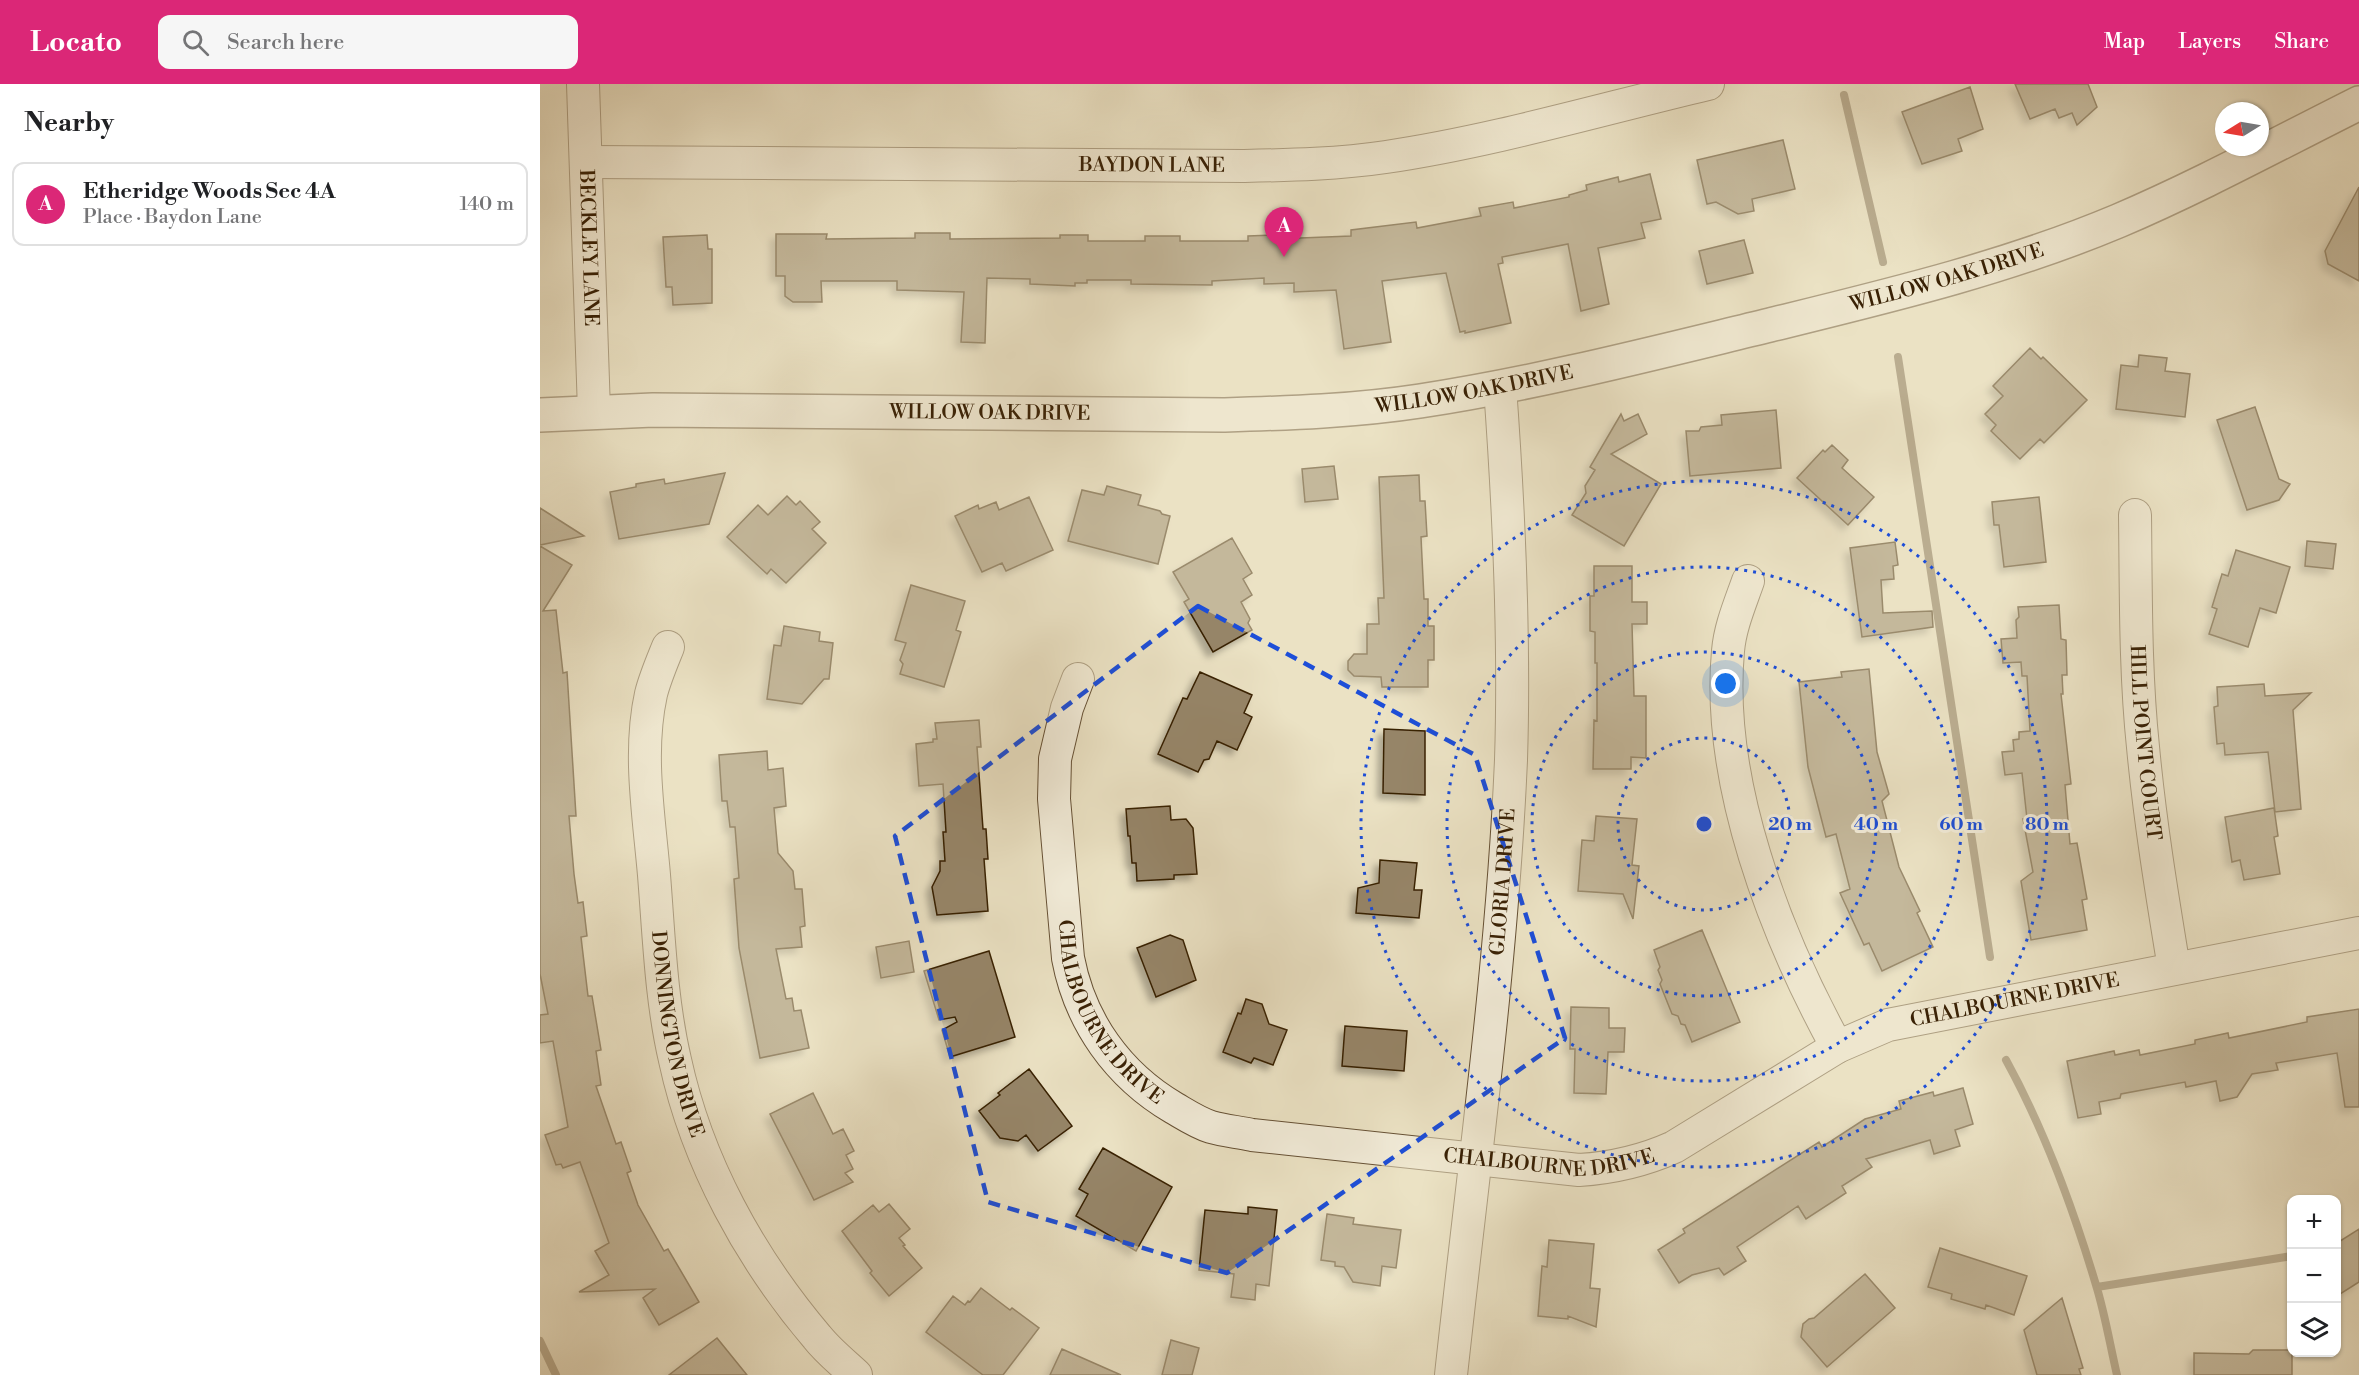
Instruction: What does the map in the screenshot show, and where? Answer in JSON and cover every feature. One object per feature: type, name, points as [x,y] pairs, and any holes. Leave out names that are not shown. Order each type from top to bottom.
[{"type":"street","name":"BECKLEY LANE","points":[[583,84],[594,411]]},
{"type":"street","name":"BAYDON LANE","points":[[586,162],[1232,166],[1309,164],[1386,157],[1475,139],[1708,84]]},
{"type":"street","name":"WILLOW OAK DRIVE","points":[[540,415],[594,411],[1286,413],[1418,402],[1500,387],[1698,342],[1920,288],[1987,268],[2057,245],[2175,196],[2359,102]]},
{"type":"street","name":"GLORIA DRIVE","points":[[1451,1375],[1496,964],[1511,759],[1512,609],[1500,387]]},
{"type":"street","name":"HILL POINT COURT","points":[[2135,515],[2136,626],[2142,746],[2156,863],[2174,969]]},
{"type":"street","points":[[1748,581],[1731,630],[1725,700],[1743,814],[1763,882],[1787,948],[1837,1047]]},
{"type":"street","name":"DONNINGTON DRIVE","points":[[668,647],[651,693],[645,755],[663,980],[674,1059],[709,1165],[740,1228],[785,1297],[818,1339],[856,1375]]},
{"type":"street","name":"CHALBOURNE DRIVE","points":[[1078,679],[1067,708],[1055,759],[1054,799],[1068,958],[1086,1014],[1114,1059],[1157,1098],[1210,1126],[1252,1135],[1474,1160],[1578,1170],[1604,1169],[1649,1158],[1674,1147],[1837,1047],[1888,1025],[2359,933]]},
{"type":"highlighted area","points":[[1198,606],[1475,755],[1565,1038],[1227,1273],[988,1202],[895,836]]},
{"type":"building","points":[[2015,84],[2088,84],[2097,107],[2077,125],[2072,113],[2059,118],[2055,109],[2030,119]]},
{"type":"building","points":[[1970,87],[1983,129],[1958,139],[1962,151],[1922,164],[1902,112]]},
{"type":"building","points":[[1783,140],[1795,189],[1752,199],[1754,211],[1738,214],[1716,202],[1707,204],[1697,160]]},
{"type":"building","points":[[1650,174],[1661,219],[1641,223],[1645,238],[1598,248],[1609,304],[1581,311],[1568,244],[1502,257],[1503,263],[1498,264],[1511,323],[1465,333],[1465,331],[1460,332],[1446,273],[1382,281],[1391,342],[1344,349],[1336,290],[1294,292],[1294,283],[1264,284],[1264,278],[1212,281],[1212,285],[1131,284],[1131,280],[1087,280],[1087,283],[1075,283],[1075,286],[1030,284],[1030,279],[987,278],[985,343],[961,342],[964,292],[897,290],[897,281],[821,281],[822,302],[793,302],[785,296],[785,276],[776,276],[776,234],[827,234],[826,239],[915,238],[915,233],[950,233],[950,239],[1060,238],[1060,235],[1088,235],[1088,241],[1145,241],[1145,236],[1180,236],[1180,241],[1248,241],[1248,236],[1274,235],[1275,239],[1351,236],[1351,230],[1416,222],[1417,228],[1481,216],[1479,208],[1513,202],[1514,208],[1569,197],[1569,195],[1587,190],[1586,185],[1618,177],[1619,182]]},
{"type":"building","points":[[2359,187],[2359,281],[2328,264],[2325,251]]},
{"type":"building","points":[[707,235],[708,249],[712,249],[712,303],[673,305],[672,287],[666,287],[663,237]]},
{"type":"building","points":[[1744,240],[1753,273],[1707,284],[1699,251]]},
{"type":"building","points":[[2030,348],[2041,359],[2043,357],[2087,400],[2044,443],[2040,439],[2020,459],[1991,431],[1996,425],[1985,414],[2003,396],[1993,386]]},
{"type":"building","points":[[2139,355],[2167,358],[2165,371],[2190,374],[2185,417],[2116,409],[2121,365],[2138,367]]},
{"type":"building","points":[[2255,407],[2279,479],[2290,484],[2279,500],[2247,510],[2217,420]]},
{"type":"building","points":[[1776,410],[1781,468],[1690,476],[1686,431],[1699,431],[1701,427],[1722,425],[1721,415]]},
{"type":"building","points":[[1621,414],[1624,421],[1638,414],[1647,434],[1611,454],[1661,484],[1624,546],[1572,515],[1586,493],[1585,486],[1595,470],[1590,467]]},
{"type":"building","points":[[1832,445],[1848,460],[1842,468],[1874,497],[1848,525],[1797,478],[1823,450],[1825,452]]},
{"type":"building","points":[[1334,466],[1338,499],[1305,502],[1302,469]]},
{"type":"building","points":[[725,473],[709,524],[619,539],[610,492],[664,479],[665,484]]},
{"type":"building","points":[[1419,475],[1420,501],[1425,501],[1427,536],[1421,537],[1424,599],[1428,599],[1428,626],[1434,626],[1434,660],[1428,660],[1428,687],[1382,687],[1381,677],[1354,676],[1348,670],[1348,661],[1354,654],[1367,654],[1367,624],[1379,624],[1378,598],[1384,598],[1379,477]]},
{"type":"building","points":[[1107,486],[1141,495],[1138,505],[1170,516],[1158,564],[1068,541],[1082,490],[1104,495]]},
{"type":"building","points":[[787,496],[796,505],[800,501],[820,522],[812,529],[826,543],[786,583],[771,569],[767,574],[727,537],[758,505],[768,515]]},
{"type":"building","points":[[1029,497],[1053,550],[1006,571],[1002,563],[982,572],[955,516],[978,505],[979,509],[996,502],[999,510]]},
{"type":"building","points":[[2039,497],[2046,562],[2004,567],[1999,525],[1994,525],[1992,502]]},
{"type":"building","points":[[540,508],[584,536],[540,545]]},
{"type":"building","points":[[1232,538],[1252,573],[1243,579],[1252,595],[1241,602],[1250,619],[1248,623],[1252,630],[1213,652],[1184,602],[1189,599],[1173,572]]},
{"type":"building","points":[[2307,541],[2336,544],[2333,569],[2305,566]]},
{"type":"building","points":[[1895,542],[1898,565],[1893,566],[1894,579],[1881,580],[1883,613],[1932,611],[1933,627],[1862,637],[1850,548]]},
{"type":"building","points":[[540,546],[572,565],[543,611],[556,610],[563,673],[567,672],[576,816],[569,816],[578,903],[583,902],[587,936],[581,937],[588,996],[592,996],[601,1050],[596,1051],[601,1085],[596,1086],[616,1144],[621,1142],[631,1171],[627,1173],[638,1205],[664,1251],[668,1249],[699,1302],[659,1325],[643,1298],[655,1289],[579,1292],[609,1275],[595,1251],[609,1243],[580,1162],[563,1168],[561,1164],[556,1165],[545,1135],[568,1127],[553,1041],[540,1043],[540,1015],[548,1014],[540,974]]},
{"type":"building","points":[[2236,550],[2290,567],[2276,613],[2260,608],[2248,647],[2209,634],[2217,609],[2212,607],[2222,574],[2228,576]]},
{"type":"building","points":[[1594,566],[1632,566],[1632,602],[1647,602],[1647,624],[1632,624],[1634,696],[1646,696],[1646,758],[1631,757],[1631,769],[1593,769],[1594,720],[1597,721],[1597,663],[1595,663],[1595,632],[1590,631],[1590,596],[1594,596]]},
{"type":"building","points":[[911,585],[965,601],[956,630],[961,632],[944,687],[900,674],[903,664],[900,660],[906,643],[895,640]]},
{"type":"building","points":[[2059,605],[2061,639],[2066,640],[2067,675],[2062,675],[2063,694],[2061,694],[2071,784],[2065,785],[2070,844],[2077,843],[2087,899],[2082,900],[2087,930],[2031,940],[2021,881],[2033,872],[2023,819],[2027,819],[2022,773],[2005,775],[2002,752],[2014,751],[2013,740],[2019,739],[2019,732],[2030,731],[2027,676],[2022,676],[2021,662],[2003,663],[2001,639],[2017,638],[2018,607]]},
{"type":"building","points":[[784,626],[820,632],[819,641],[833,643],[829,679],[824,679],[802,704],[767,699],[774,645],[781,646]]},
{"type":"building","points":[[1869,669],[1877,752],[1889,794],[1882,801],[1899,867],[1920,911],[1917,913],[1933,947],[1882,971],[1869,943],[1864,945],[1840,893],[1850,889],[1836,834],[1826,837],[1808,767],[1799,682],[1842,677],[1841,672]]},
{"type":"building","points":[[1200,672],[1252,695],[1244,713],[1252,717],[1237,750],[1217,741],[1209,759],[1204,760],[1198,772],[1158,754],[1183,698],[1187,699]]},
{"type":"building","points":[[2264,684],[2265,696],[2311,693],[2293,710],[2301,809],[2275,812],[2268,752],[2225,755],[2224,743],[2217,744],[2214,707],[2218,706],[2217,687]]},
{"type":"building","points":[[979,720],[981,747],[977,747],[983,829],[986,829],[988,859],[984,859],[988,911],[937,915],[932,887],[940,871],[940,861],[945,861],[943,784],[919,786],[916,744],[933,742],[933,739],[937,739],[935,723]]},
{"type":"building","points":[[1384,729],[1425,731],[1425,795],[1383,793]]},
{"type":"building","points":[[767,751],[768,770],[783,768],[786,806],[774,808],[778,853],[793,871],[795,889],[802,889],[805,926],[800,927],[802,947],[776,949],[786,999],[792,998],[794,1011],[801,1010],[809,1048],[760,1058],[739,948],[734,879],[739,878],[735,827],[730,827],[727,801],[722,801],[719,755]]},
{"type":"building","points":[[1170,806],[1171,820],[1186,819],[1193,828],[1197,874],[1174,875],[1174,879],[1137,881],[1136,863],[1132,863],[1126,809]]},
{"type":"building","points":[[2274,808],[2278,836],[2274,837],[2280,874],[2244,880],[2240,860],[2232,862],[2225,817]]},
{"type":"building","points":[[1596,816],[1637,819],[1632,865],[1639,866],[1633,919],[1623,894],[1578,891],[1582,840],[1594,841]]},
{"type":"building","points":[[1380,860],[1417,863],[1414,890],[1422,890],[1419,918],[1356,913],[1358,888],[1379,883]]},
{"type":"building","points":[[1702,930],[1740,1022],[1692,1042],[1685,1025],[1681,1024],[1678,1016],[1672,1014],[1660,984],[1662,980],[1658,970],[1660,967],[1654,950]]},
{"type":"building","points":[[1170,935],[1183,940],[1196,980],[1156,997],[1137,948]]},
{"type":"building","points":[[909,941],[914,972],[881,978],[876,947]]},
{"type":"building","points":[[989,951],[1015,1037],[950,1057],[942,1030],[957,1022],[955,1017],[939,1020],[924,971]]},
{"type":"building","points":[[1246,999],[1262,1004],[1269,1024],[1287,1030],[1273,1065],[1254,1058],[1251,1063],[1223,1052]]},
{"type":"building","points":[[1571,1007],[1609,1008],[1609,1028],[1625,1028],[1624,1052],[1608,1052],[1606,1094],[1574,1093],[1575,1049],[1570,1049]]},
{"type":"building","points":[[2359,1009],[2359,1107],[2345,1107],[2337,1053],[2276,1063],[2278,1070],[2252,1074],[2237,1097],[2220,1101],[2216,1081],[2186,1087],[2185,1082],[2121,1094],[2120,1098],[2099,1102],[2101,1114],[2078,1118],[2067,1061],[2114,1051],[2115,1055],[2139,1050],[2140,1055],[2195,1044],[2195,1040],[2228,1033],[2229,1038],[2307,1022],[2307,1017]]},
{"type":"building","points":[[1345,1026],[1407,1031],[1404,1071],[1342,1066]]},
{"type":"building","points":[[1029,1069],[1072,1126],[1038,1151],[1026,1135],[1018,1141],[1000,1138],[979,1111]]},
{"type":"building","points":[[1963,1088],[1973,1124],[1955,1130],[1960,1146],[1934,1154],[1930,1140],[1866,1159],[1872,1167],[1842,1186],[1846,1193],[1806,1219],[1798,1206],[1737,1247],[1746,1261],[1724,1275],[1719,1268],[1692,1275],[1679,1283],[1658,1250],[1685,1233],[1683,1229],[1819,1142],[1822,1147],[1865,1119],[1901,1109],[1899,1101],[1933,1092],[1934,1096]]},
{"type":"building","points":[[813,1093],[833,1134],[843,1129],[854,1151],[846,1155],[853,1169],[845,1173],[853,1182],[814,1200],[770,1114]]},
{"type":"building","points":[[1103,1148],[1172,1187],[1136,1251],[1076,1216],[1088,1194],[1079,1189]]},
{"type":"building","points":[[889,1204],[910,1229],[899,1238],[922,1268],[889,1296],[870,1273],[872,1271],[842,1231],[873,1205],[879,1212]]},
{"type":"building","points":[[1248,1207],[1277,1210],[1269,1286],[1256,1284],[1255,1300],[1231,1297],[1234,1274],[1199,1270],[1205,1210],[1248,1214]]},
{"type":"building","points":[[1327,1214],[1354,1218],[1353,1224],[1401,1230],[1396,1268],[1382,1266],[1380,1286],[1353,1282],[1344,1267],[1335,1266],[1335,1262],[1321,1260]]},
{"type":"building","points":[[2359,1229],[2359,1282],[2341,1293],[2341,1249],[2341,1240]]},
{"type":"building","points":[[1549,1240],[1594,1244],[1590,1288],[1600,1289],[1596,1327],[1568,1316],[1568,1319],[1538,1316],[1542,1266],[1547,1267]]},
{"type":"building","points":[[1940,1248],[2027,1276],[2014,1315],[1986,1305],[1985,1309],[1951,1299],[1952,1294],[1928,1287]]},
{"type":"building","points":[[1865,1274],[1895,1308],[1827,1367],[1801,1337],[1803,1324],[1814,1318]]},
{"type":"building","points":[[981,1288],[1039,1328],[1003,1375],[983,1375],[926,1332],[953,1296],[965,1305]]},
{"type":"building","points":[[2062,1298],[2083,1368],[2079,1369],[2081,1375],[2037,1375],[2024,1330]]},
{"type":"building","points":[[717,1338],[747,1375],[669,1375]]},
{"type":"building","points":[[1171,1340],[1199,1348],[1192,1375],[1162,1375]]},
{"type":"building","points":[[1062,1349],[1121,1375],[1050,1375]]},
{"type":"building","points":[[2253,1350],[2287,1350],[2287,1357],[2292,1357],[2292,1375],[2194,1375],[2194,1353],[2249,1354]]},
{"type":"waterway","points":[[1844,95],[1883,262]]},
{"type":"waterway","points":[[1898,357],[1990,957]]},
{"type":"waterway","points":[[2006,1060],[2046,1142],[2068,1199],[2099,1296],[2117,1375]]},
{"type":"waterway","points":[[2097,1287],[2287,1257]]},
{"type":"waterway","points":[[540,1341],[556,1375]]},
{"type":"place","name":"Etheridge Woods Sec 4A","points":[[1284,257]]}]
